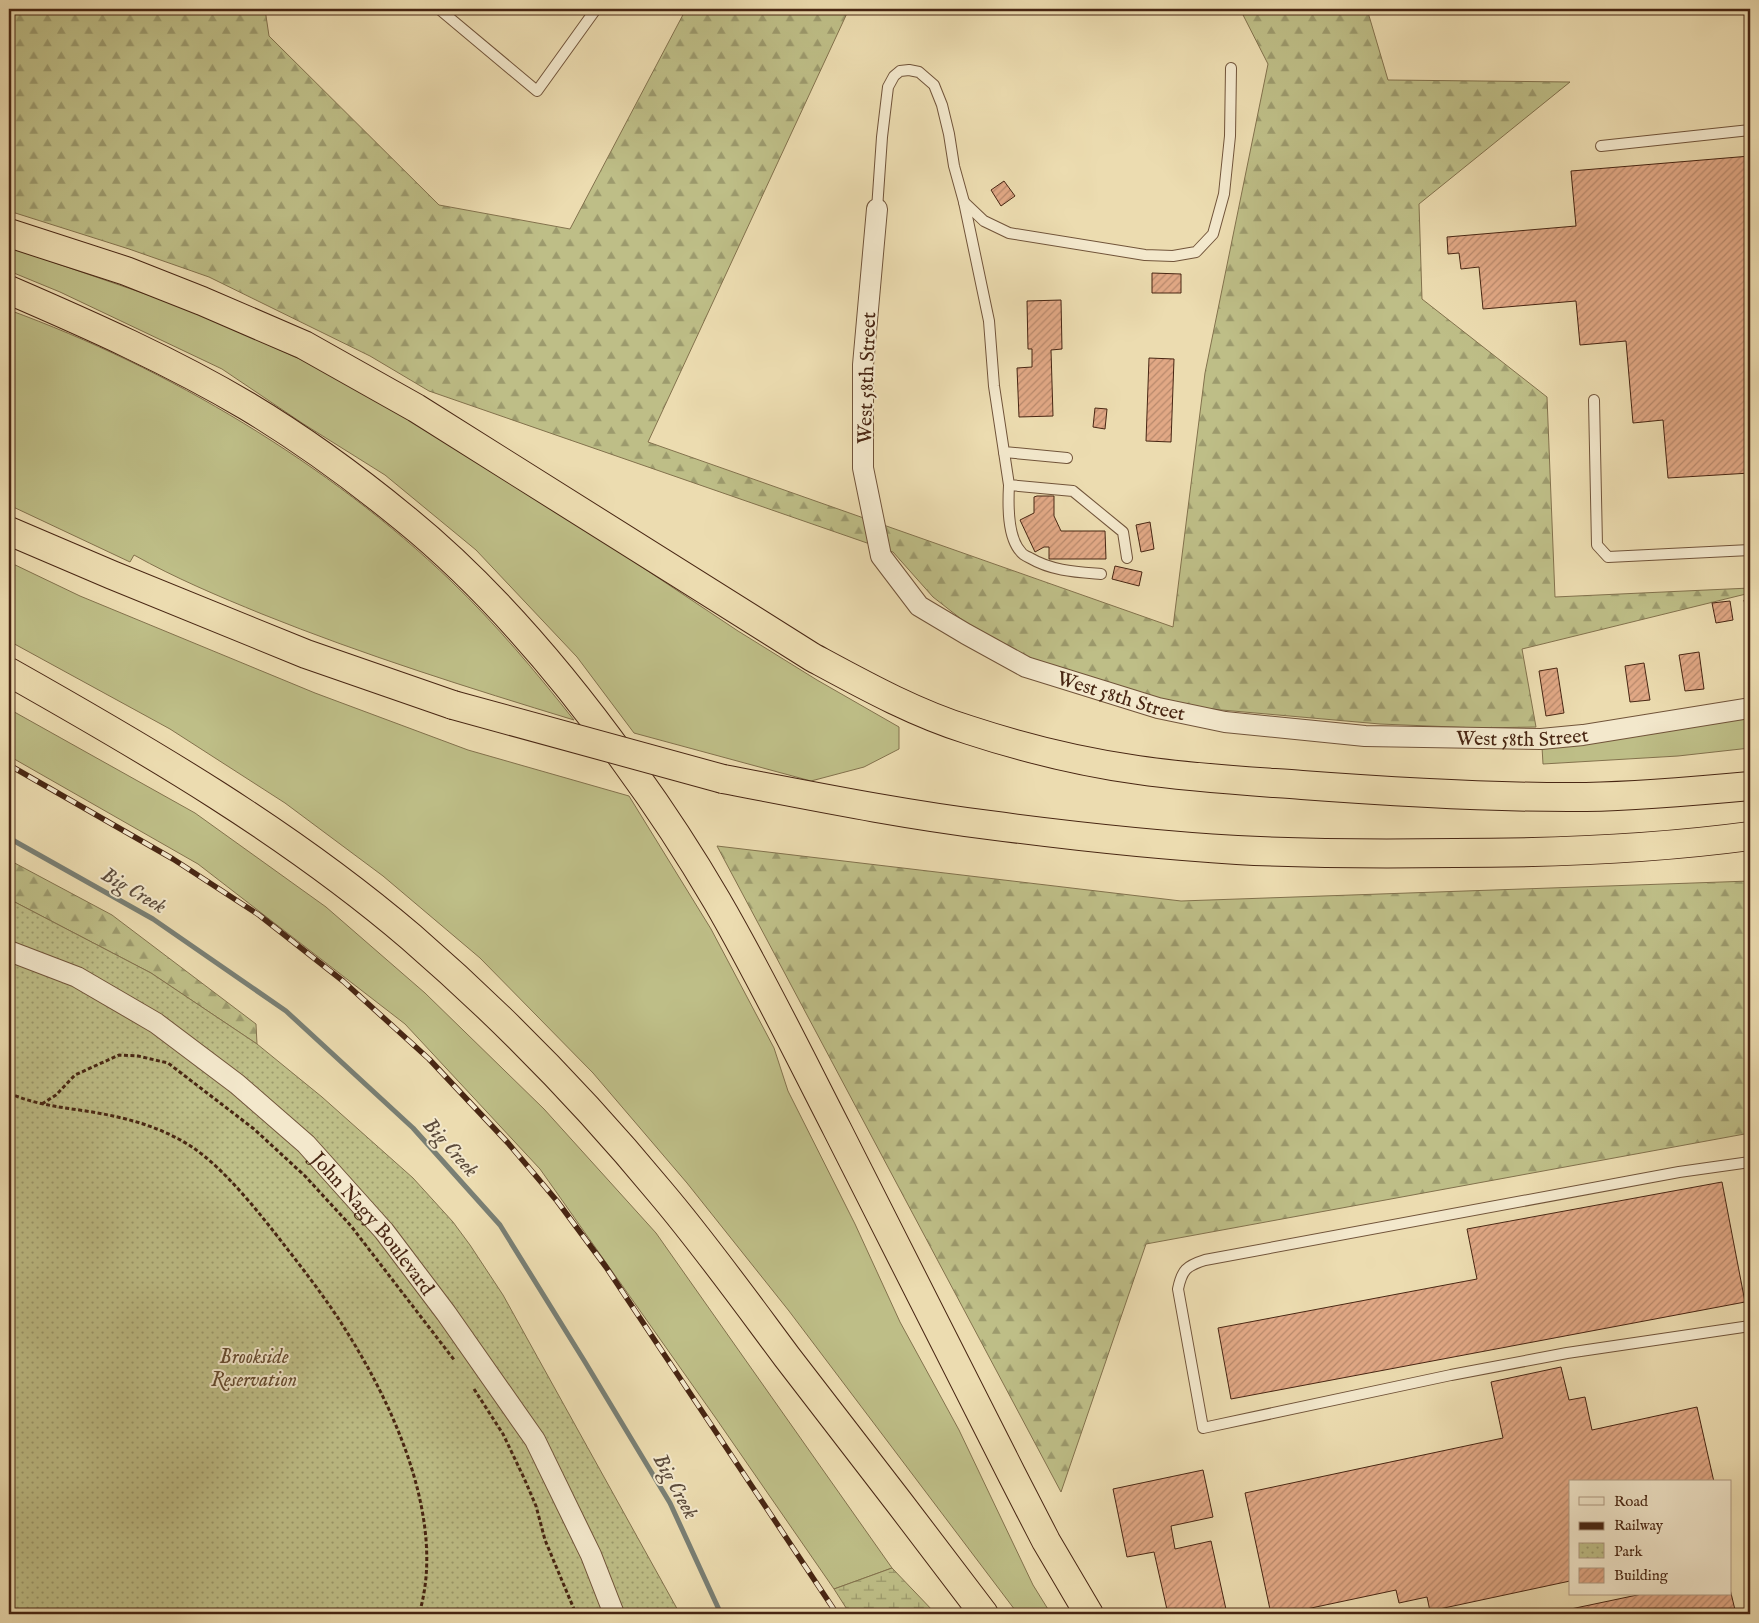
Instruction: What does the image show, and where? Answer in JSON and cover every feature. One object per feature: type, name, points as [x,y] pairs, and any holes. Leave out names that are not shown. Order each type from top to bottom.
[{"type":"highway","points":[[9,233],[126,271],[304,345],[416,408],[812,657],[911,708],[967,730],[1041,750],[1136,770],[1186,776],[1389,792],[1587,797],[1750,786]]},
{"type":"highway","points":[[9,290],[127,343],[188,374],[247,406],[300,440],[356,480],[414,527],[505,612],[546,659],[599,724],[658,807],[722,909],[769,995],[1046,1541],[1089,1614]]},
{"type":"highway","points":[[9,531],[306,654],[453,706],[724,778],[849,803],[987,825],[1105,839],[1238,850],[1339,853],[1517,853],[1631,847],[1750,836]]},
{"type":"highway","points":[[9,672],[120,735],[220,796],[267,828],[360,896],[415,941],[497,1015],[585,1106],[664,1196],[984,1614]]},
{"type":"street","name":"West 58th Street","points":[[878,209],[863,365],[863,468],[882,556],[920,606],[966,634],[1026,668],[1158,708],[1225,722],[1365,736],[1541,739],[1583,735],[1750,708]]},
{"type":"street","name":"John Nagy Boulevard","points":[[9,951],[77,977],[156,1023],[236,1084],[306,1144],[384,1231],[446,1313],[534,1440],[591,1555],[614,1614]]},
{"type":"lane","points":[[439,9],[537,91],[596,9]]},
{"type":"lane","points":[[964,202],[984,221],[1010,233],[1145,256],[1173,256],[1196,252],[1213,234],[1224,194],[1230,136],[1231,68]]},
{"type":"lane","points":[[878,209],[882,137],[888,87],[894,76],[900,71],[919,72],[934,85],[942,105],[989,321],[994,386],[1008,485],[1008,509],[1012,536],[1021,552],[1040,564],[1064,570],[1101,574]]},
{"type":"lane","points":[[1601,146],[1750,130]]},
{"type":"lane","points":[[1594,400],[1597,545],[1608,557],[1750,550]]},
{"type":"lane","points":[[1004,452],[1067,458]]},
{"type":"lane","points":[[1008,485],[1073,491],[1123,532],[1127,558]]},
{"type":"lane","points":[[1750,1162],[1679,1172],[1205,1260],[1192,1264],[1181,1274],[1178,1289],[1203,1428],[1450,1375],[1567,1353],[1750,1326]]},
{"type":"path","points":[[42,1104],[56,1095],[75,1076],[119,1055],[138,1056],[168,1063],[254,1130],[304,1176],[357,1233],[458,1365]]},
{"type":"path","points":[[9,1093],[42,1104],[127,1119],[162,1130],[194,1148],[221,1172],[264,1219],[346,1329],[379,1389],[399,1436],[417,1484],[426,1532],[427,1568],[419,1614]]},
{"type":"path","points":[[474,1388],[503,1434],[524,1478],[536,1506],[545,1540],[576,1614]]},
{"type":"green space","points":[[9,9],[265,9],[269,36],[439,205],[570,229],[686,9],[849,9],[648,442],[1173,627],[1205,373],[1268,64],[1240,9],[1367,9],[1388,80],[1570,82],[1419,204],[1422,299],[1547,397],[1555,597],[1750,588],[1750,593],[1522,649],[1536,727],[1478,728],[1380,724],[1199,708],[1137,693],[1048,665],[1007,648],[965,622],[933,597],[893,552],[429,391],[370,356],[209,277],[129,249],[9,211]]},
{"type":"green space","points":[[9,247],[189,309],[342,378],[522,487],[738,631],[817,680],[899,727],[899,749],[864,767],[811,781],[634,733],[577,657],[476,550],[385,475],[302,423],[222,369],[60,292],[9,271]]},
{"type":"green space","points":[[9,310],[69,333],[187,390],[244,423],[353,497],[404,538],[468,597],[515,649],[574,720],[495,696],[300,629],[197,586],[134,555],[130,562],[9,505]]},
{"type":"green space","points":[[9,562],[80,596],[315,693],[468,750],[629,796],[711,929],[774,1048],[788,1091],[855,1224],[900,1322],[959,1430],[1033,1585],[1051,1614],[1018,1614],[789,1311],[687,1183],[593,1073],[480,958],[383,876],[285,803],[170,729],[9,641]]},
{"type":"green space","points":[[9,709],[195,813],[326,907],[425,993],[544,1109],[656,1233],[892,1568],[834,1589],[540,1169],[405,1024],[198,864],[9,756]]},
{"type":"green space","points":[[1750,715],[1750,748],[1678,756],[1543,764],[1542,747]]},
{"type":"green space","points":[[717,846],[1181,901],[1750,881],[1750,1133],[1146,1244],[1061,1492]]},
{"type":"green space","points":[[9,860],[112,915],[256,1024],[257,1044],[151,973],[9,899]]},
{"type":"green space","name":"Brookside Reservation","points":[[9,899],[151,973],[257,1044],[322,1097],[413,1178],[453,1222],[503,1295],[680,1614],[9,1614]]},
{"type":"green space","points":[[892,1568],[936,1614],[850,1614],[834,1589]]},
{"type":"building","points":[[1750,156],[1750,473],[1668,478],[1663,420],[1633,423],[1626,341],[1580,345],[1576,301],[1483,309],[1479,267],[1461,269],[1459,253],[1448,254],[1447,237],[1576,226],[1571,171]]},
{"type":"building","points":[[1004,181],[1015,196],[1001,206],[991,190]]},
{"type":"building","points":[[1152,273],[1181,274],[1181,293],[1152,293]]},
{"type":"building","points":[[1061,300],[1062,349],[1051,350],[1053,416],[1019,417],[1017,368],[1032,367],[1032,349],[1028,349],[1027,301]]},
{"type":"building","points":[[1149,358],[1174,359],[1171,442],[1146,441]]},
{"type":"building","points":[[1095,408],[1107,409],[1105,429],[1093,427]]},
{"type":"building","points":[[1054,496],[1054,516],[1061,531],[1105,531],[1106,559],[1049,559],[1049,547],[1044,547],[1035,552],[1020,520],[1034,513],[1034,497]]},
{"type":"building","points":[[1150,522],[1154,549],[1141,552],[1136,525]]},
{"type":"building","points":[[1115,566],[1142,572],[1139,586],[1112,579]]},
{"type":"building","points":[[1750,599],[1750,610],[1746,611],[1744,600]]},
{"type":"building","points":[[1730,601],[1733,620],[1716,623],[1712,603]]},
{"type":"building","points":[[1699,652],[1704,689],[1685,691],[1679,655]]},
{"type":"building","points":[[1644,663],[1650,700],[1630,702],[1625,666]]},
{"type":"building","points":[[1557,668],[1564,713],[1546,716],[1539,671]]},
{"type":"building","points":[[1722,1182],[1745,1302],[1231,1399],[1218,1328],[1477,1279],[1467,1229]]},
{"type":"building","points":[[1561,1367],[1569,1400],[1585,1397],[1592,1430],[1697,1407],[1714,1480],[1569,1480],[1569,1581],[1430,1611],[1427,1597],[1399,1603],[1396,1590],[1283,1614],[1271,1614],[1245,1493],[1503,1438],[1491,1382]]},
{"type":"building","points":[[1203,1470],[1213,1517],[1171,1526],[1175,1549],[1211,1541],[1227,1614],[1168,1614],[1154,1552],[1127,1557],[1113,1489]]},
{"type":"building","points":[[1632,1596],[1732,1596],[1736,1614],[1547,1614]]},
{"type":"waterway","name":"Big Creek","points":[[9,838],[153,919],[286,1011],[413,1128],[500,1225],[670,1503],[721,1614]]},
{"type":"railway","points":[[9,765],[173,859],[259,915],[343,981],[429,1059],[508,1143],[557,1201],[606,1267],[837,1614]]}]
